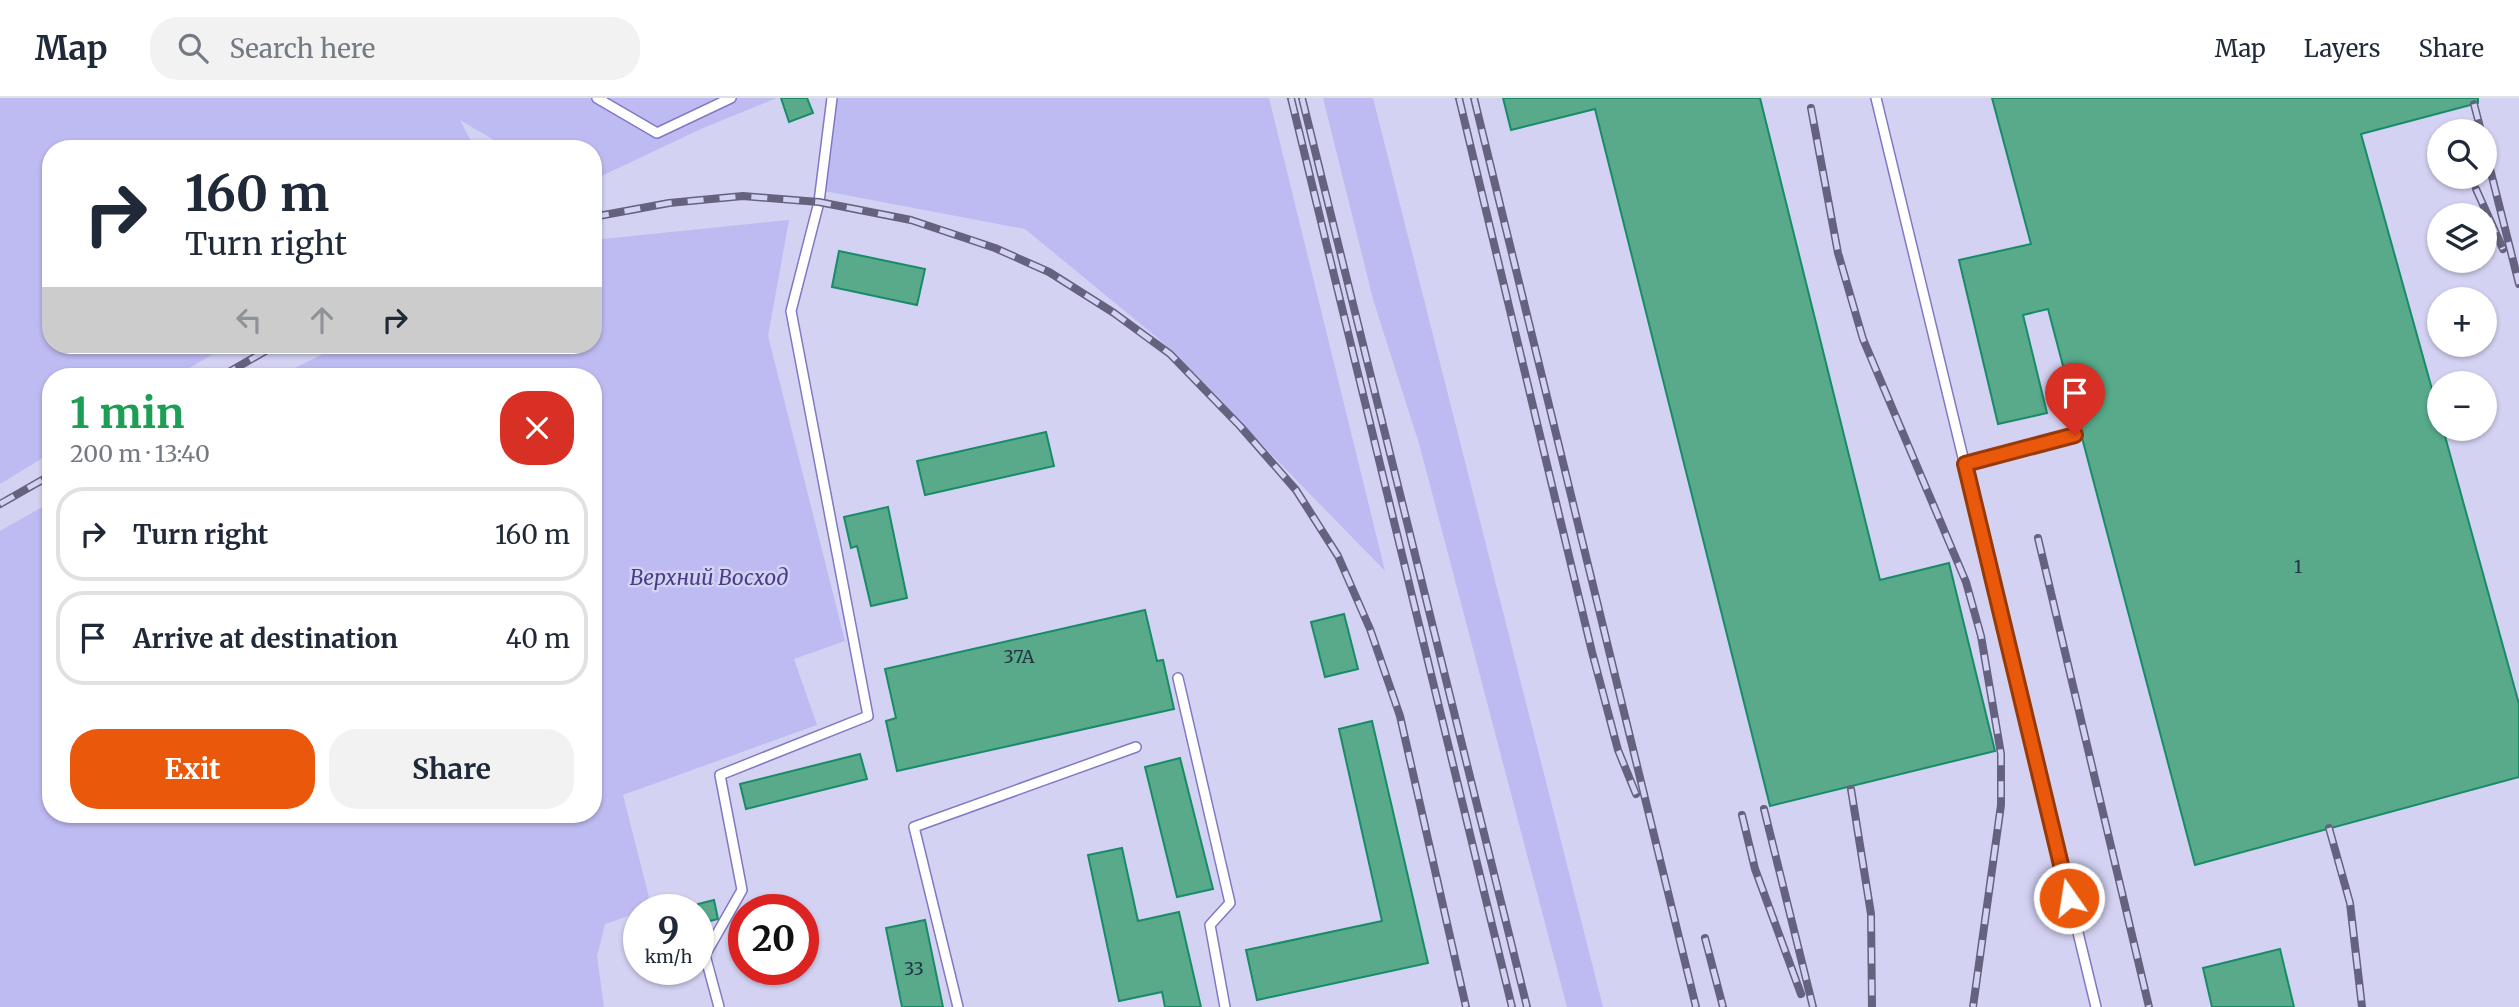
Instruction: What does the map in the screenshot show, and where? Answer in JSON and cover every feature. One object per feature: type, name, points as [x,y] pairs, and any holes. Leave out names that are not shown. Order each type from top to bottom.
[{"type":"lane","points":[[597,98],[657,133],[731,98]]},
{"type":"lane","points":[[719,1007],[705,955],[742,890],[720,775],[869,716],[791,312],[819,202],[831,98]]},
{"type":"lane","points":[[1876,98],[2096,1007]]},
{"type":"lane","points":[[1965,464],[2075,435]]},
{"type":"lane","points":[[1178,678],[1230,903],[1210,925],[1225,1007]]},
{"type":"lane","points":[[958,1007],[914,827],[1136,747]]},
{"type":"green space","points":[[0,98],[777,98],[703,128],[602,176],[602,140],[494,140],[460,120],[470,140],[42,140],[42,354],[213,354],[189,368],[42,368],[42,458],[0,484]]},
{"type":"green space","points":[[839,98],[1269,98],[1385,571],[1160,340],[1025,229],[824,191],[835,102]]},
{"type":"green space","points":[[1323,98],[1373,98],[1603,1007],[1567,1007],[1420,447],[1373,299]]},
{"type":"green space","name":"Верхний Восход","points":[[789,220],[768,336],[845,641],[794,659],[817,725],[623,795],[648,894],[623,894],[623,918],[605,924],[597,956],[604,1007],[0,1007],[0,531],[42,507],[42,823],[602,823],[602,368],[295,368],[323,354],[602,354],[602,239]]},
{"type":"building","points":[[781,98],[807,98],[813,113],[789,122]]},
{"type":"building","points":[[1503,98],[1760,98],[1880,580],[1949,563],[1995,751],[1770,806],[1595,109],[1511,130]]},
{"type":"building","points":[[1992,98],[2478,98],[2478,103],[2361,134],[2427,371],[2427,441],[2446,441],[2519,704],[2519,777],[2195,865],[2048,309],[2023,315],[2047,413],[1998,424],[1959,260],[2031,244]]},
{"type":"building","points":[[839,251],[925,269],[917,305],[832,287]]},
{"type":"building","points":[[1046,432],[1054,466],[925,495],[917,461]]},
{"type":"building","points":[[888,507],[907,598],[871,606],[857,546],[851,548],[844,517]]},
{"type":"building","points":[[1145,610],[1157,661],[1163,660],[1174,709],[897,771],[886,721],[896,718],[885,669]]},
{"type":"building","points":[[1344,614],[1358,669],[1325,677],[1311,622]]},
{"type":"building","points":[[1372,721],[1428,963],[1257,1000],[1246,950],[1382,921],[1339,729]]},
{"type":"building","points":[[860,754],[867,779],[746,809],[740,784]]},
{"type":"building","points":[[1180,758],[1213,889],[1177,897],[1145,767]]},
{"type":"building","points":[[1122,848],[1138,921],[1179,912],[1201,1007],[1165,1007],[1162,992],[1119,1001],[1088,855]]},
{"type":"building","points":[[714,900],[718,919],[714,920]]},
{"type":"building","points":[[925,920],[943,1007],[902,1007],[886,928]]},
{"type":"building","points":[[2280,949],[2294,1007],[2212,1007],[2203,968]]},
{"type":"railway","points":[[1291,98],[1512,1007]]},
{"type":"railway","points":[[1302,98],[1527,1007]]},
{"type":"railway","points":[[1459,98],[1592,652],[1618,750],[1636,794]]},
{"type":"railway","points":[[1474,98],[1696,1007]]},
{"type":"railway","points":[[2474,104],[2478,119]]},
{"type":"railway","points":[[1811,108],[1838,253],[1863,339],[1966,582],[1981,636],[2001,754],[2001,805],[1973,1007]]},
{"type":"railway","points":[[2476,189],[2503,249]]},
{"type":"railway","points":[[2495,189],[2519,284]]},
{"type":"railway","points":[[602,215],[669,203],[743,196],[819,202],[911,220],[995,248],[1049,272],[1114,313],[1170,354],[1240,426],[1296,490],[1338,556],[1370,629],[1400,716],[1466,1007]]},
{"type":"railway","points":[[236,368],[260,354]]},
{"type":"railway","points":[[0,504],[42,480]]},
{"type":"railway","points":[[2038,538],[2149,1007]]},
{"type":"railway","points":[[1851,789],[1871,914],[1872,1007]]},
{"type":"railway","points":[[1764,809],[1813,1007]]},
{"type":"railway","points":[[1742,815],[1755,869],[1801,994]]},
{"type":"railway","points":[[2329,828],[2350,903],[2362,1007]]},
{"type":"railway","points":[[1705,938],[1723,1007]]},
{"type":"route","points":[[2069,898],[1965,464],[2075,435]]}]
